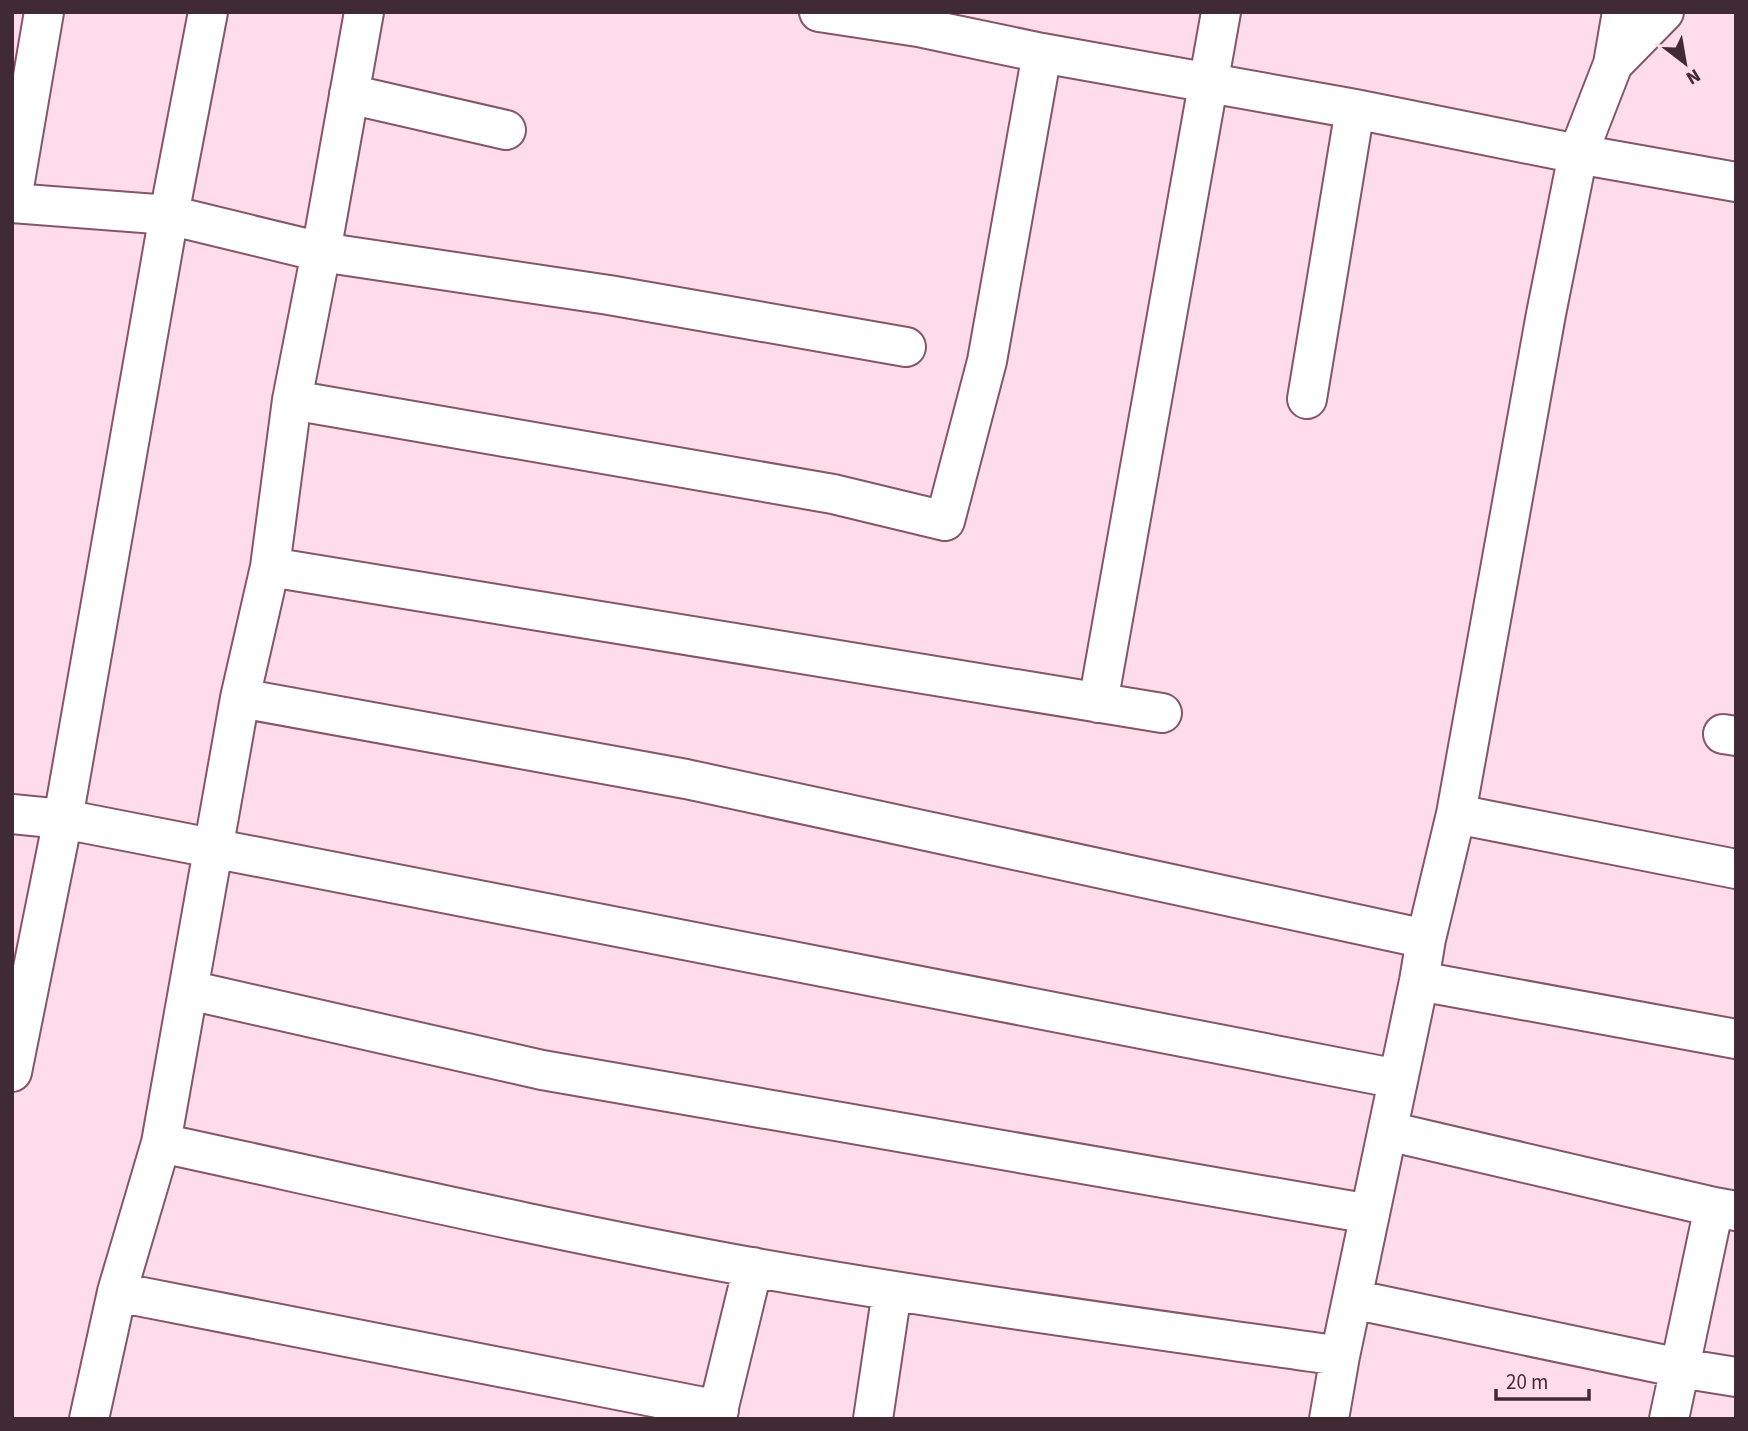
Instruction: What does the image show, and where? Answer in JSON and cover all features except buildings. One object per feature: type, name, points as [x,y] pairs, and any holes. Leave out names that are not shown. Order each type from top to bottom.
[{"type":"street","points":[[44,12],[25,52],[12,201],[169,215],[321,253],[609,295],[906,346]]},
{"type":"street","points":[[12,1072],[63,819],[169,215],[208,12]]},
{"type":"street","points":[[89,1419],[117,1292],[161,1143],[240,698],[270,567],[292,400],[364,12]]},
{"type":"street","points":[[819,12],[876,17],[1042,53],[1208,81],[1578,154],[1736,182]]},
{"type":"street","points":[[1098,703],[1221,12]]},
{"type":"street","points":[[1329,1419],[1426,939],[1456,814],[1546,314],[1578,154],[1613,64],[1622,12]]},
{"type":"street","points":[[1613,64],[1664,12]]},
{"type":"street","points":[[292,400],[833,494],[945,521],[988,361],[1042,53]]},
{"type":"street","points":[[349,93],[506,130]]},
{"type":"street","points":[[1307,399],[1355,109]]},
{"type":"street","points":[[270,567],[1162,713]]},
{"type":"street","points":[[240,698],[685,779],[1426,939]]},
{"type":"street","points":[[12,814],[63,819],[1398,1079]]},
{"type":"street","points":[[1456,814],[1736,869]]},
{"type":"street","points":[[1419,981],[1736,1039]]},
{"type":"street","points":[[189,990],[542,1070],[1370,1214]]},
{"type":"street","points":[[1388,1131],[1725,1209],[1680,1368],[1669,1419]]},
{"type":"street","points":[[161,1143],[441,1204],[753,1267],[892,1291],[1340,1356]]},
{"type":"street","points":[[117,1292],[717,1414],[753,1267]]},
{"type":"street","points":[[873,1419],[892,1291]]},
{"type":"street","points":[[1352,1299],[1680,1368],[1736,1377]]}]
